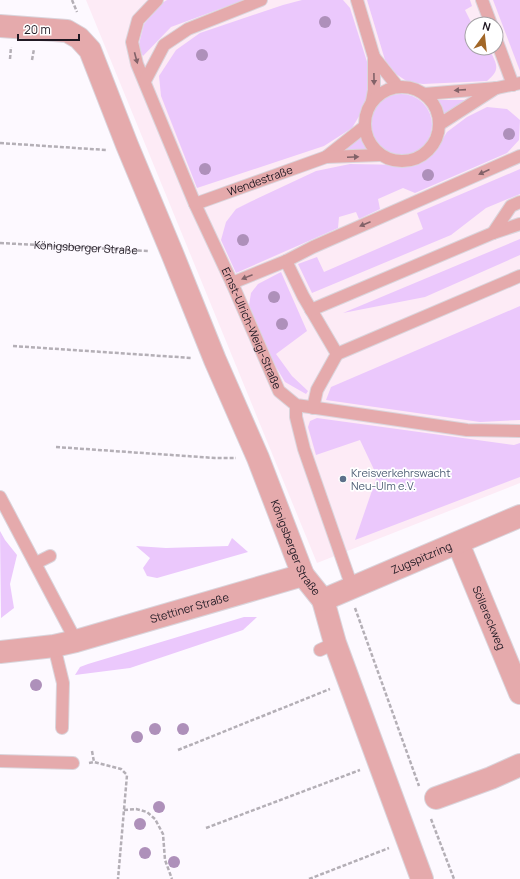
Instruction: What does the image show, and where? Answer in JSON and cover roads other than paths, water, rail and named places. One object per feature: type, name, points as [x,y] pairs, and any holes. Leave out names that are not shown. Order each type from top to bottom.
[{"type":"street","name":"Königsberger Straße","points":[[0,26],[67,31],[79,38],[90,50],[127,145],[215,360],[258,458],[303,575],[323,600],[327,646],[349,682],[422,879]]},
{"type":"street","name":"Zugspitzring","points":[[323,600],[520,516]]},
{"type":"street","name":"Söllereckweg","points":[[458,543],[520,693]]},
{"type":"street","name":"Stettiner Straße","points":[[0,652],[54,646],[76,641],[303,575]]},
{"type":"street","points":[[429,801],[491,778],[520,765]]},
{"type":"lane","name":"Ernst-Ulrich-Weigl-Straße","points":[[157,0],[138,20],[132,42],[138,64],[195,204],[232,283],[279,391],[296,405],[313,408],[467,430],[520,431]]},
{"type":"lane","points":[[144,81],[164,45],[188,29],[261,0]]},
{"type":"lane","points":[[357,0],[374,58],[374,90],[372,101],[366,113],[364,126],[372,147],[380,155],[391,160],[402,162],[414,160],[433,146],[438,136],[440,124],[438,112],[432,102],[424,94],[407,87],[398,87],[388,89],[379,94],[372,101]]},
{"type":"lane","points":[[482,0],[488,16]]},
{"type":"lane","points":[[424,94],[497,88],[518,84],[504,55]]},
{"type":"lane","points":[[374,58],[398,87]]},
{"type":"lane","points":[[440,124],[497,88]]},
{"type":"lane","name":"Wendestraße","points":[[326,157],[364,126]]},
{"type":"lane","name":"Wendestraße","points":[[195,204],[326,157],[380,155]]},
{"type":"lane","points":[[232,283],[286,261],[313,247],[520,156]]},
{"type":"lane","points":[[493,233],[511,206],[520,202]]},
{"type":"lane","points":[[311,310],[493,233],[520,224]]},
{"type":"lane","points":[[286,261],[311,310],[337,354]]},
{"type":"lane","points":[[313,408],[317,390],[337,354],[520,276]]},
{"type":"lane","points":[[296,405],[296,417],[304,449],[350,588]]},
{"type":"lane","points":[[0,497],[76,641]]},
{"type":"lane","points":[[36,563],[50,556]]},
{"type":"lane","points":[[54,646],[63,683],[62,728]]},
{"type":"lane","points":[[0,761],[73,764]]},
{"type":"place","name":"Kreisverkehrswacht Neu-Ulm e.V.","points":[[343,479]]}]
